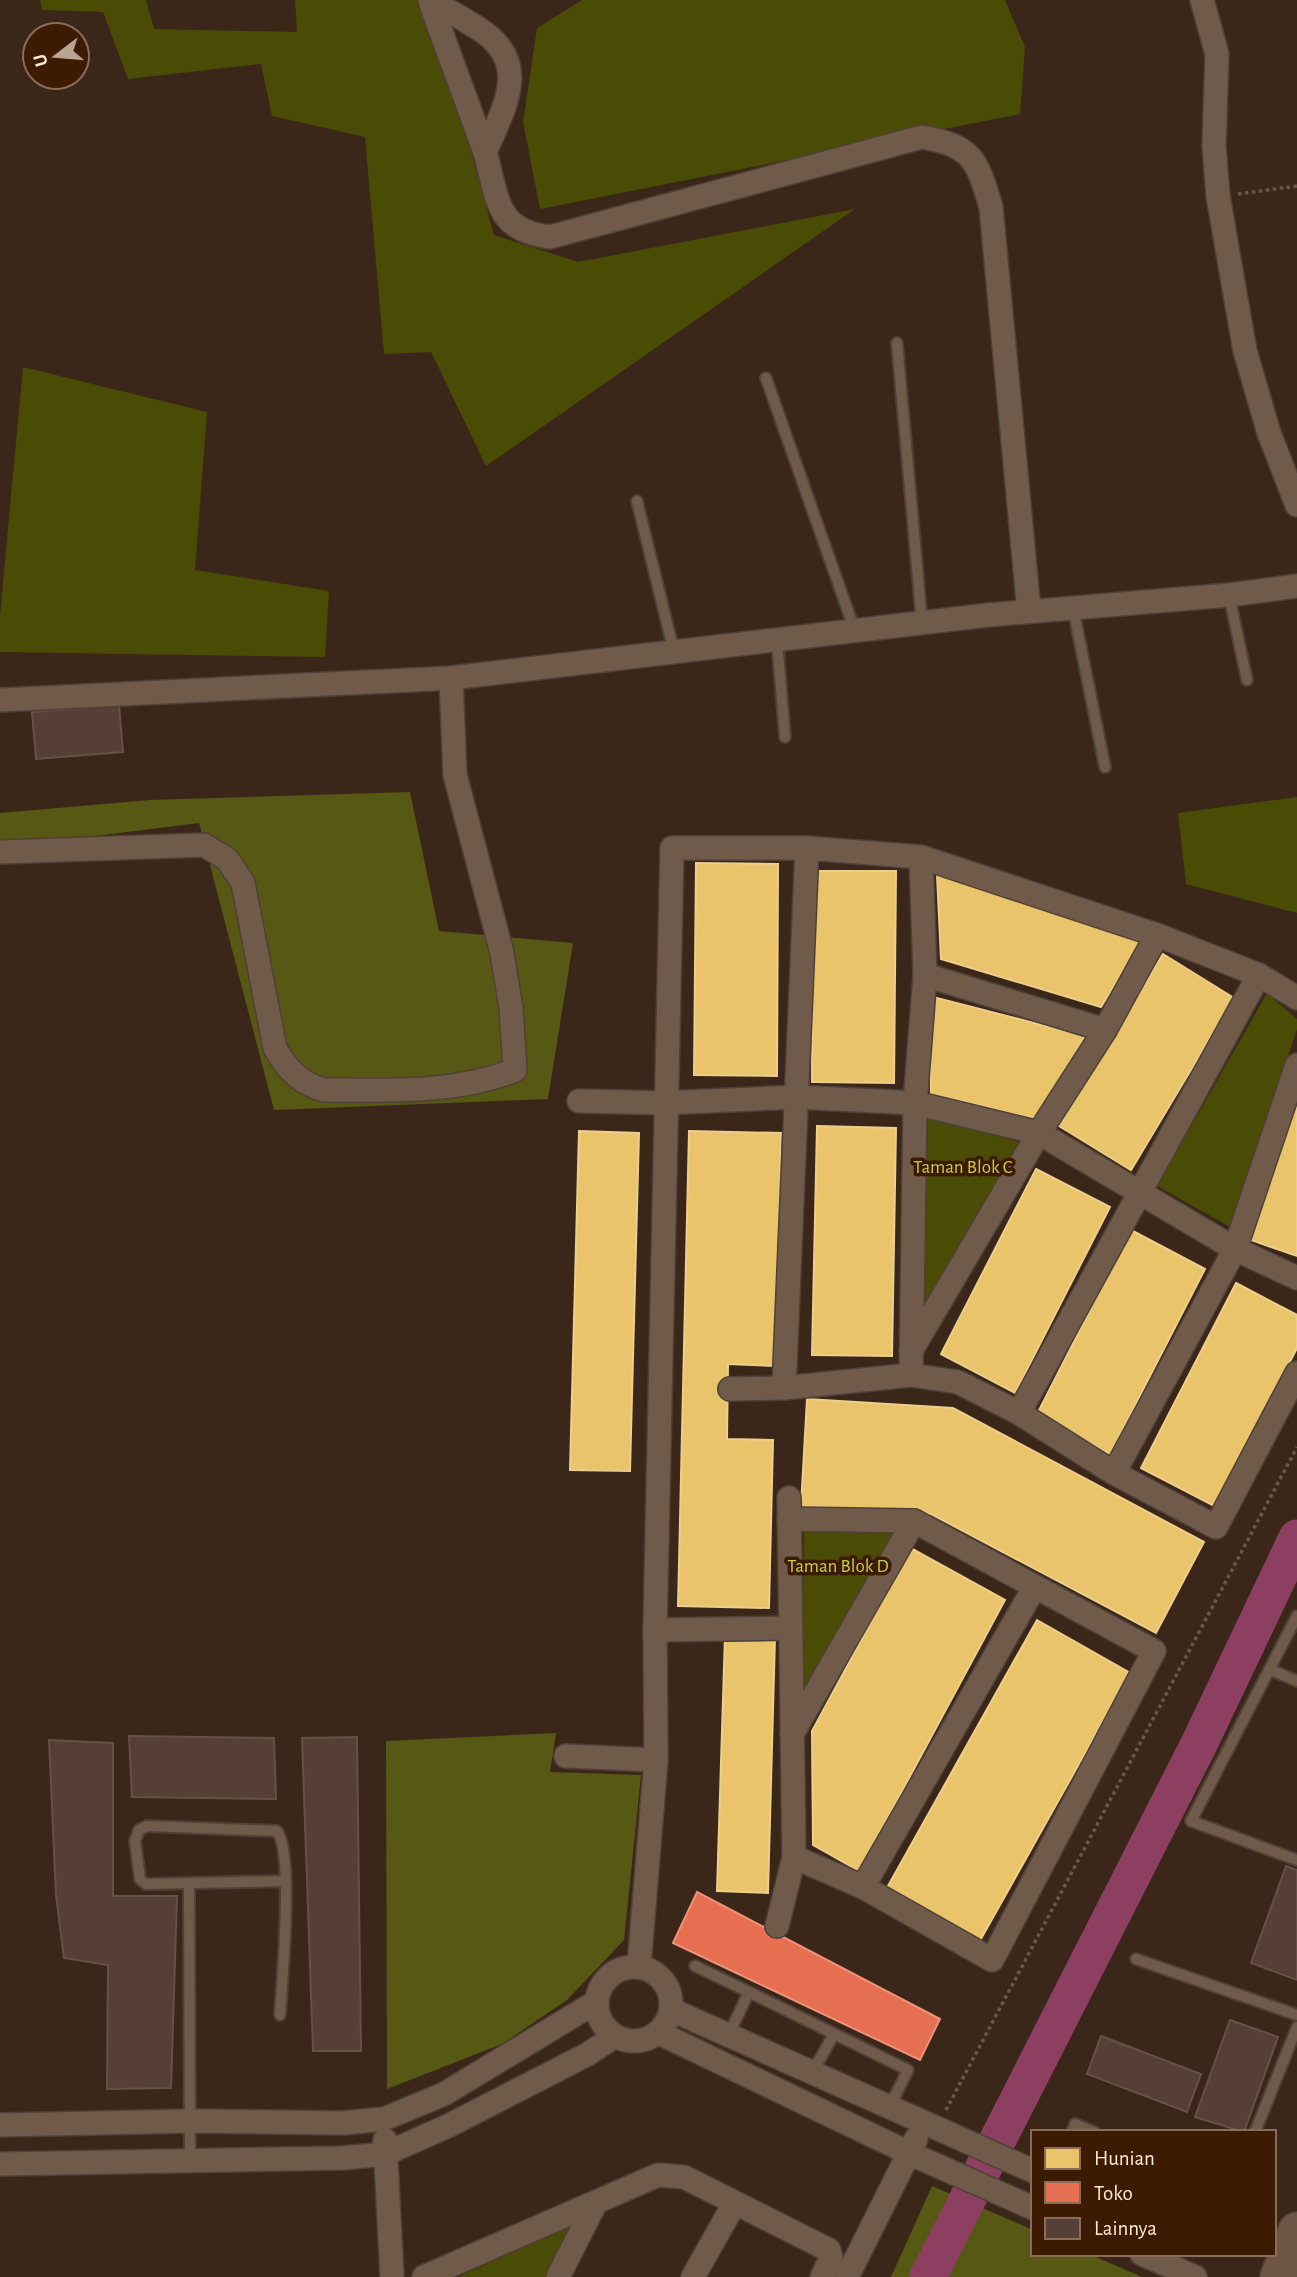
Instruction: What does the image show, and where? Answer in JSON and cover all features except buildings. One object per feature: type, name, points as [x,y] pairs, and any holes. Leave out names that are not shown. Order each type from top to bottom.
[{"type":"street","points":[[1202,0],[1217,54],[1214,146],[1218,196],[1245,351],[1269,433],[1297,505]]},
{"type":"street","points":[[439,4],[498,44],[510,66],[511,85],[485,152]]},
{"type":"street","points":[[439,4],[501,208],[507,218],[525,234],[550,237],[922,137],[960,146],[973,159],[983,178],[991,207],[1029,611]]},
{"type":"street","points":[[0,700],[451,678],[1029,611],[1229,595],[1297,586]]},
{"type":"street","points":[[0,852],[204,845],[227,859],[243,883],[275,1048],[283,1062],[304,1082],[324,1090],[392,1090],[443,1088],[491,1080],[515,1070],[511,1008],[488,897],[455,775],[451,678]]},
{"type":"street","points":[[639,1966],[656,1760],[655,1630],[672,848],[807,848],[921,857],[1157,935],[1259,975],[1297,998]]},
{"type":"street","points":[[784,1388],[807,848]]},
{"type":"street","points":[[910,1364],[915,1103],[925,975],[921,857]]},
{"type":"street","points":[[910,1364],[1039,1133],[1105,1030],[1157,935]]},
{"type":"street","points":[[925,975],[1105,1030]]},
{"type":"street","points":[[1019,1413],[1259,975]]},
{"type":"street","points":[[1114,1473],[1235,1249],[1297,1065]]},
{"type":"street","points":[[579,1101],[665,1103],[796,1097],[915,1103],[1039,1133],[1235,1249],[1297,1278]]},
{"type":"street","points":[[730,1389],[784,1388],[910,1364],[958,1382],[1019,1413],[1114,1473],[1216,1527],[1297,1373]]},
{"type":"street","points":[[777,1926],[794,1857],[789,1508],[914,1521],[1154,1651],[992,1960],[863,1887],[794,1857]]},
{"type":"street","points":[[791,1734],[914,1521]]},
{"type":"street","points":[[863,1887],[1034,1588]]},
{"type":"street","points":[[655,1630],[789,1628]]},
{"type":"street","points":[[566,1756],[656,1760]]},
{"type":"street","points":[[639,1966],[654,1971],[665,1981],[671,1995],[672,2010],[659,2033],[637,2042],[615,2036],[604,2027],[597,2002],[599,1990],[614,1972],[639,1966]]},
{"type":"street","points":[[0,2125],[190,2121],[343,2123],[384,2119],[444,2094],[597,2002]]},
{"type":"street","points":[[672,2010],[1004,2161],[1031,2170]]},
{"type":"street","points":[[659,2033],[917,2157],[1031,2207]]},
{"type":"street","points":[[0,2164],[343,2158],[385,2154],[450,2125],[588,2054],[615,2036]]},
{"type":"street","points":[[384,2119],[392,2277]]},
{"type":"street","points":[[847,2277],[917,2157],[929,2126]]},
{"type":"street","points":[[424,2277],[658,2175],[684,2177],[829,2250],[831,2254],[822,2277]]},
{"type":"street","points":[[558,2277],[595,2204]]},
{"type":"street","points":[[693,2277],[734,2204]]},
{"type":"street","points":[[1147,2256],[1195,2277]]},
{"type":"lane","points":[[897,343],[922,623]]},
{"type":"lane","points":[[766,378],[855,631]]},
{"type":"lane","points":[[636,500],[674,652]]},
{"type":"lane","points":[[1229,595],[1247,680]]},
{"type":"lane","points":[[1073,608],[1105,767]]},
{"type":"lane","points":[[777,640],[785,737]]},
{"type":"lane","points":[[1297,1616],[1191,1821],[1297,1860]]},
{"type":"lane","points":[[1271,1670],[1297,1681]]},
{"type":"lane","points":[[281,2015],[285,1881],[285,1849],[277,1831],[147,1826],[139,1830],[135,1841],[140,1879],[146,1884],[285,1881]]},
{"type":"lane","points":[[189,1885],[190,2160]]},
{"type":"lane","points":[[1136,1959],[1297,2015]]},
{"type":"lane","points":[[695,1966],[908,2070],[889,2108]]},
{"type":"lane","points":[[728,2036],[748,1992]]},
{"type":"lane","points":[[1256,2130],[1297,2028]]},
{"type":"lane","points":[[812,2073],[834,2034]]},
{"type":"lane","points":[[1073,2130],[1075,2124],[1089,2130]]},
{"type":"path","points":[[1218,196],[1297,186]]},
{"type":"path","points":[[929,2126],[1297,1447]]},
{"type":"green space","points":[[40,0],[146,0],[154,29],[297,32],[295,0],[429,0],[494,235],[578,262],[855,209],[486,466],[431,352],[384,354],[365,137],[272,116],[261,64],[128,79],[103,12],[42,10]]},
{"type":"green space","points":[[582,0],[1005,0],[1025,47],[1020,114],[540,209],[523,122],[537,28]]},
{"type":"green space","points":[[23,367],[207,412],[195,570],[329,591],[325,657],[0,652],[0,615]]},
{"type":"green space","points":[[1297,797],[1297,913],[1186,884],[1178,813]]},
{"type":"green space","points":[[1267,993],[1297,1019],[1297,1029],[1230,1227],[1157,1186]]},
{"type":"green space","name":"Taman Blok C","points":[[928,1117],[1019,1142],[922,1314]]},
{"type":"green space","name":"Taman Blok D","points":[[804,1531],[898,1531],[802,1691]]},
{"type":"green space","points":[[572,2225],[545,2277],[458,2277]]},
{"type":"shaded area","points":[[410,792],[439,931],[573,943],[548,1099],[274,1110],[199,823],[0,848],[0,813],[150,800]]},
{"type":"shaded area","points":[[556,1733],[550,1772],[641,1775],[624,1940],[567,2000],[502,2044],[387,2089],[386,1741]]},
{"type":"shaded area","points":[[932,2186],[1031,2229],[1031,2256],[1094,2256],[1142,2277],[891,2277]]},
{"type":"waterway","points":[[928,2277],[1199,1744],[1297,1538]]}]
